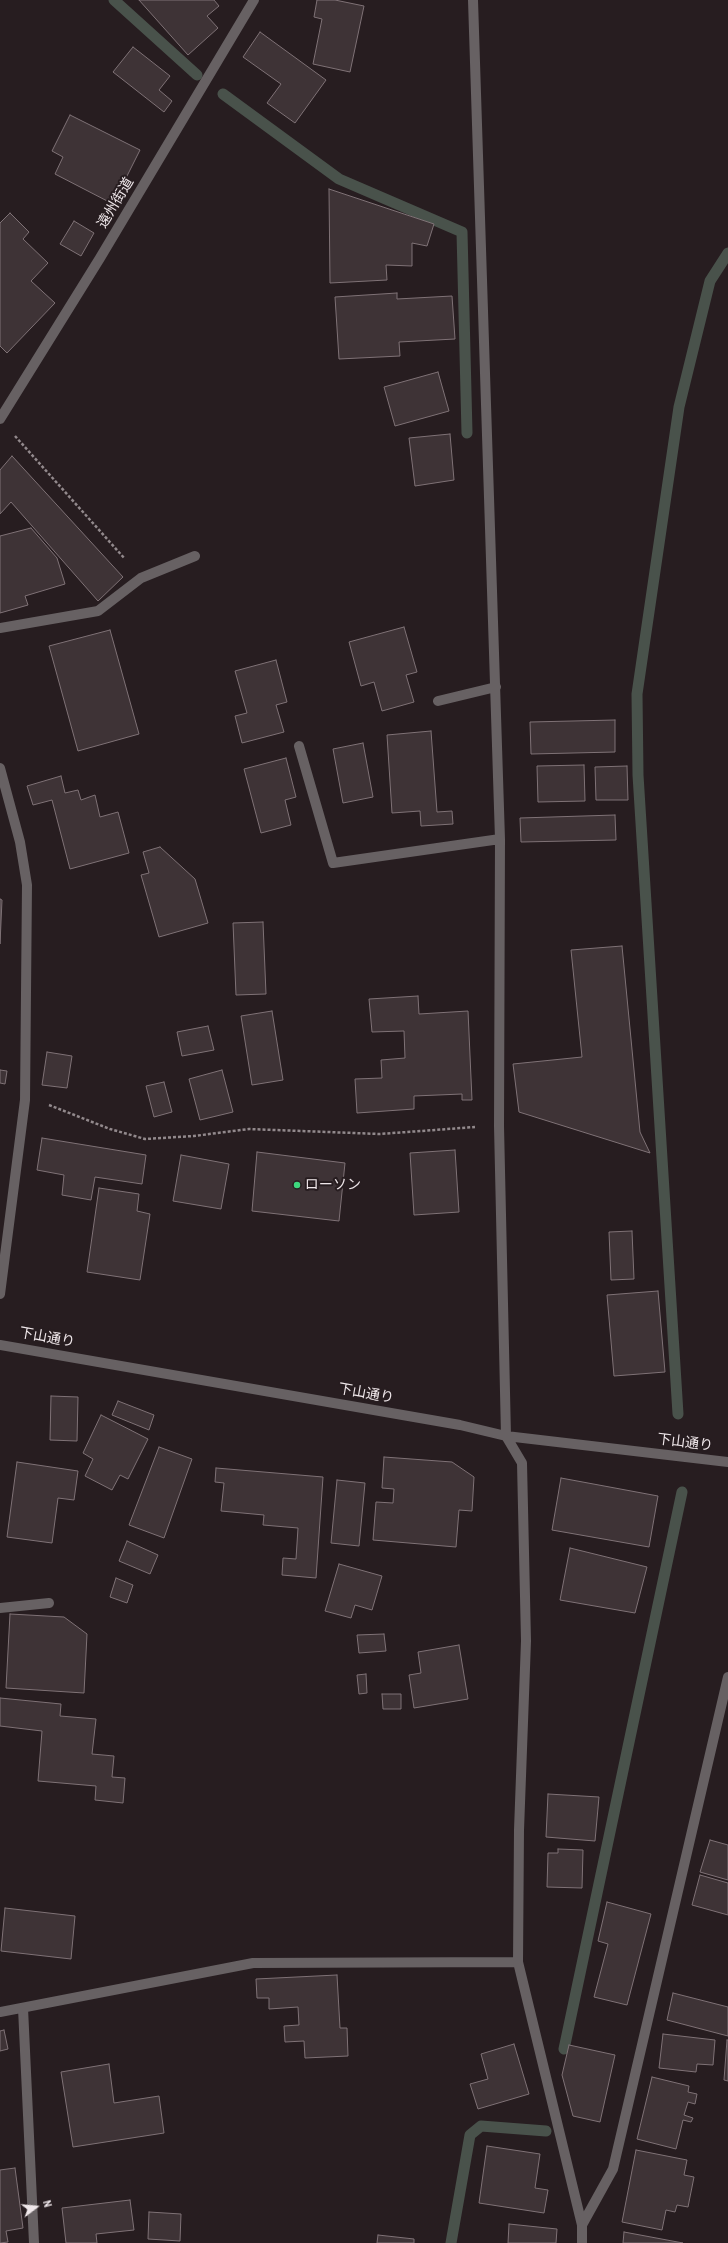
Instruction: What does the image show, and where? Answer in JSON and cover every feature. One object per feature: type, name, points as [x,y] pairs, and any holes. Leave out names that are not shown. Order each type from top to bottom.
[{"type":"street","name":"遠州街道","points":[[0,419],[100,258],[254,0]]},
{"type":"street","points":[[473,0],[500,839],[499,1126],[506,1436],[522,1463],[526,1640],[520,1830],[518,1962],[582,2225],[582,2243]]},
{"type":"street","points":[[0,628],[98,611],[141,578],[195,556]]},
{"type":"street","points":[[438,701],[496,687]]},
{"type":"street","points":[[299,746],[333,862],[500,839]]},
{"type":"street","points":[[0,768],[20,842],[27,885],[25,1100],[0,1294]]},
{"type":"street","name":"下山通り","points":[[0,1345],[460,1425],[506,1436],[728,1462]]},
{"type":"street","points":[[0,1608],[49,1603]]},
{"type":"street","points":[[582,2225],[613,2170],[728,1677]]},
{"type":"street","points":[[0,2012],[253,1963],[518,1962]]},
{"type":"street","points":[[22,2008],[34,2243]]},
{"type":"path","points":[[10,431],[141,578]]},
{"type":"path","points":[[25,1100],[40,1101],[110,1129],[145,1139],[194,1136],[249,1129],[380,1134],[499,1126]]},
{"type":"building","points":[[139,0],[214,0],[219,6],[207,16],[218,28],[188,55]]},
{"type":"building","points":[[317,0],[335,0],[364,6],[350,72],[313,64],[322,19],[314,17]]},
{"type":"building","points":[[260,32],[326,80],[295,123],[267,103],[281,84],[243,57]]},
{"type":"building","points":[[133,47],[170,76],[159,90],[172,101],[164,112],[113,72]]},
{"type":"building","points":[[70,115],[140,150],[113,204],[55,174],[63,157],[52,151]]},
{"type":"building","points":[[329,189],[434,224],[427,246],[412,243],[412,266],[386,265],[387,280],[330,283]]},
{"type":"building","points":[[10,213],[29,232],[23,239],[48,263],[31,281],[55,303],[7,353],[0,346],[0,223]]},
{"type":"building","points":[[74,221],[94,233],[81,256],[60,244]]},
{"type":"building","points":[[397,293],[397,299],[452,296],[455,339],[399,342],[400,356],[339,359],[335,297]]},
{"type":"building","points":[[438,372],[449,411],[395,426],[384,387]]},
{"type":"building","points":[[450,434],[454,480],[415,486],[409,438]]},
{"type":"building","points":[[12,456],[123,577],[98,601],[11,502],[0,514],[0,470]]},
{"type":"building","points":[[31,528],[57,558],[65,584],[25,596],[28,605],[0,613],[0,536]]},
{"type":"building","points":[[404,627],[417,672],[406,675],[414,702],[382,711],[374,682],[361,686],[349,642]]},
{"type":"building","points":[[110,630],[139,734],[78,751],[49,646]]},
{"type":"building","points":[[276,660],[287,702],[276,705],[284,732],[242,743],[235,716],[247,713],[235,671]]},
{"type":"building","points":[[615,720],[615,752],[531,754],[530,722]]},
{"type":"building","points":[[431,731],[437,812],[452,811],[453,824],[421,826],[420,811],[392,813],[387,735]]},
{"type":"building","points":[[363,743],[373,797],[343,803],[333,749]]},
{"type":"building","points":[[286,758],[296,797],[285,800],[291,825],[261,833],[244,769]]},
{"type":"building","points":[[584,765],[585,801],[538,802],[537,766]]},
{"type":"building","points":[[627,766],[628,800],[596,800],[595,767]]},
{"type":"building","points":[[61,776],[65,793],[78,790],[81,800],[95,795],[100,817],[118,812],[129,853],[70,869],[52,800],[33,805],[27,786]]},
{"type":"building","points":[[615,815],[616,840],[521,842],[520,818]]},
{"type":"building","points":[[160,847],[195,879],[208,923],[159,937],[141,875],[149,873],[143,852]]},
{"type":"building","points":[[0,899],[2,900],[0,944]]},
{"type":"building","points":[[263,922],[266,994],[236,995],[233,923]]},
{"type":"building","points":[[622,946],[640,1132],[650,1153],[519,1112],[513,1064],[582,1057],[571,950]]},
{"type":"building","points":[[418,996],[419,1014],[468,1011],[472,1100],[462,1100],[462,1094],[414,1096],[414,1109],[357,1113],[355,1079],[382,1078],[381,1060],[405,1058],[404,1031],[372,1032],[369,999]]},
{"type":"building","points":[[272,1011],[283,1080],[252,1085],[241,1016]]},
{"type":"building","points":[[208,1026],[214,1050],[182,1056],[177,1032]]},
{"type":"building","points":[[47,1052],[72,1056],[67,1088],[42,1085]]},
{"type":"building","points":[[0,1070],[7,1071],[5,1084],[0,1083]]},
{"type":"building","points":[[222,1070],[233,1112],[200,1120],[189,1079]]},
{"type":"building","points":[[164,1082],[172,1112],[154,1117],[146,1086]]},
{"type":"building","points":[[42,1138],[146,1155],[142,1184],[95,1177],[91,1200],[62,1195],[64,1175],[37,1170]]},
{"type":"building","points":[[455,1150],[459,1212],[414,1215],[410,1153]]},
{"type":"building","points":[[257,1152],[345,1163],[339,1221],[252,1211]]},
{"type":"building","points":[[181,1155],[229,1164],[221,1209],[173,1201]]},
{"type":"building","points":[[99,1188],[139,1194],[137,1211],[150,1214],[140,1280],[87,1272]]},
{"type":"building","points":[[632,1231],[634,1279],[611,1280],[609,1232]]},
{"type":"building","points":[[658,1291],[665,1372],[614,1376],[607,1295]]},
{"type":"building","points":[[51,1396],[78,1397],[77,1441],[50,1440]]},
{"type":"building","points":[[118,1401],[154,1415],[149,1430],[112,1415]]},
{"type":"building","points":[[101,1415],[148,1439],[128,1479],[120,1475],[112,1490],[85,1476],[93,1459],[83,1453]]},
{"type":"building","points":[[159,1447],[192,1459],[164,1538],[129,1525]]},
{"type":"building","points":[[384,1457],[452,1462],[474,1477],[472,1511],[459,1510],[456,1547],[373,1540],[376,1502],[393,1503],[394,1489],[382,1488]]},
{"type":"building","points":[[17,1462],[78,1471],[74,1500],[58,1498],[52,1543],[7,1537]]},
{"type":"building","points":[[216,1468],[323,1477],[316,1578],[282,1575],[283,1558],[296,1559],[298,1528],[263,1525],[264,1515],[221,1511],[224,1483],[215,1482]]},
{"type":"building","points":[[561,1478],[658,1496],[649,1547],[552,1530]]},
{"type":"building","points":[[337,1480],[365,1483],[359,1546],[331,1543]]},
{"type":"building","points":[[127,1541],[158,1555],[150,1574],[119,1561]]},
{"type":"building","points":[[570,1548],[647,1567],[635,1613],[560,1600]]},
{"type":"building","points":[[339,1564],[382,1576],[372,1610],[355,1605],[351,1618],[325,1611]]},
{"type":"building","points":[[116,1578],[133,1585],[127,1603],[110,1597]]},
{"type":"building","points":[[10,1614],[64,1617],[87,1634],[84,1693],[6,1688]]},
{"type":"building","points":[[384,1634],[386,1651],[359,1653],[357,1635]]},
{"type":"building","points":[[459,1645],[468,1699],[414,1708],[409,1675],[421,1673],[418,1652]]},
{"type":"building","points":[[366,1674],[367,1693],[359,1694],[357,1675]]},
{"type":"building","points":[[382,1694],[401,1694],[401,1709],[383,1709]]},
{"type":"building","points":[[0,1698],[61,1704],[60,1716],[96,1719],[92,1754],[114,1756],[112,1777],[125,1778],[123,1803],[95,1800],[96,1786],[38,1781],[42,1731],[0,1726]]},
{"type":"building","points":[[548,1794],[599,1797],[595,1841],[546,1837]]},
{"type":"building","points":[[710,1840],[728,1845],[728,1880],[700,1872]]},
{"type":"building","points":[[558,1849],[583,1850],[582,1888],[547,1887],[548,1853],[558,1853]]},
{"type":"building","points":[[700,1875],[728,1883],[728,1915],[692,1905]]},
{"type":"building","points":[[607,1902],[651,1914],[627,2005],[594,1997],[608,1944],[598,1941]]},
{"type":"building","points":[[5,1908],[75,1916],[71,1959],[1,1951]]},
{"type":"building","points":[[337,1975],[340,2028],[347,2028],[348,2056],[305,2058],[304,2041],[285,2042],[284,2026],[299,2025],[298,2007],[269,2009],[269,1998],[257,1998],[256,1979]]},
{"type":"building","points":[[673,1993],[728,2007],[728,2036],[667,2020]]},
{"type":"building","points":[[4,2030],[8,2049],[0,2051],[0,2031]]},
{"type":"building","points":[[663,2034],[715,2040],[713,2065],[697,2064],[696,2072],[659,2068]]},
{"type":"building","points":[[728,2040],[728,2081],[724,2080]]},
{"type":"building","points":[[514,2044],[529,2094],[478,2109],[470,2084],[488,2079],[481,2054]]},
{"type":"building","points":[[569,2045],[615,2055],[600,2122],[573,2116],[562,2075]]},
{"type":"building","points":[[109,2064],[114,2103],[159,2096],[164,2133],[73,2147],[61,2072]]},
{"type":"building","points":[[652,2077],[689,2086],[688,2092],[697,2094],[695,2104],[688,2102],[684,2115],[693,2118],[691,2122],[683,2120],[676,2149],[637,2139]]},
{"type":"building","points":[[487,2146],[540,2154],[535,2188],[548,2190],[544,2213],[479,2203]]},
{"type":"building","points":[[636,2150],[687,2160],[684,2175],[694,2177],[688,2207],[677,2205],[675,2212],[666,2210],[662,2230],[622,2222]]},
{"type":"building","points":[[15,2168],[23,2228],[6,2231],[8,2242],[0,2243],[0,2170]]},
{"type":"building","points":[[130,2200],[134,2230],[96,2234],[97,2243],[66,2243],[62,2208]]},
{"type":"building","points":[[149,2212],[181,2214],[180,2241],[148,2239]]},
{"type":"building","points":[[509,2224],[557,2229],[556,2243],[508,2243]]},
{"type":"building","points":[[624,2232],[683,2243],[623,2243]]},
{"type":"building","points":[[378,2235],[414,2239],[414,2243],[377,2243]]},
{"type":"waterway","points":[[114,0],[197,75]]},
{"type":"waterway","points":[[223,94],[339,179],[462,232],[467,433]]},
{"type":"waterway","points":[[678,1414],[638,775],[637,694],[679,407],[710,281],[728,253]]},
{"type":"waterway","points":[[564,2049],[682,1492]]},
{"type":"waterway","points":[[451,2243],[470,2135],[481,2126],[546,2131]]},
{"type":"place","name":"ローソン","points":[[297,1185]]}]
